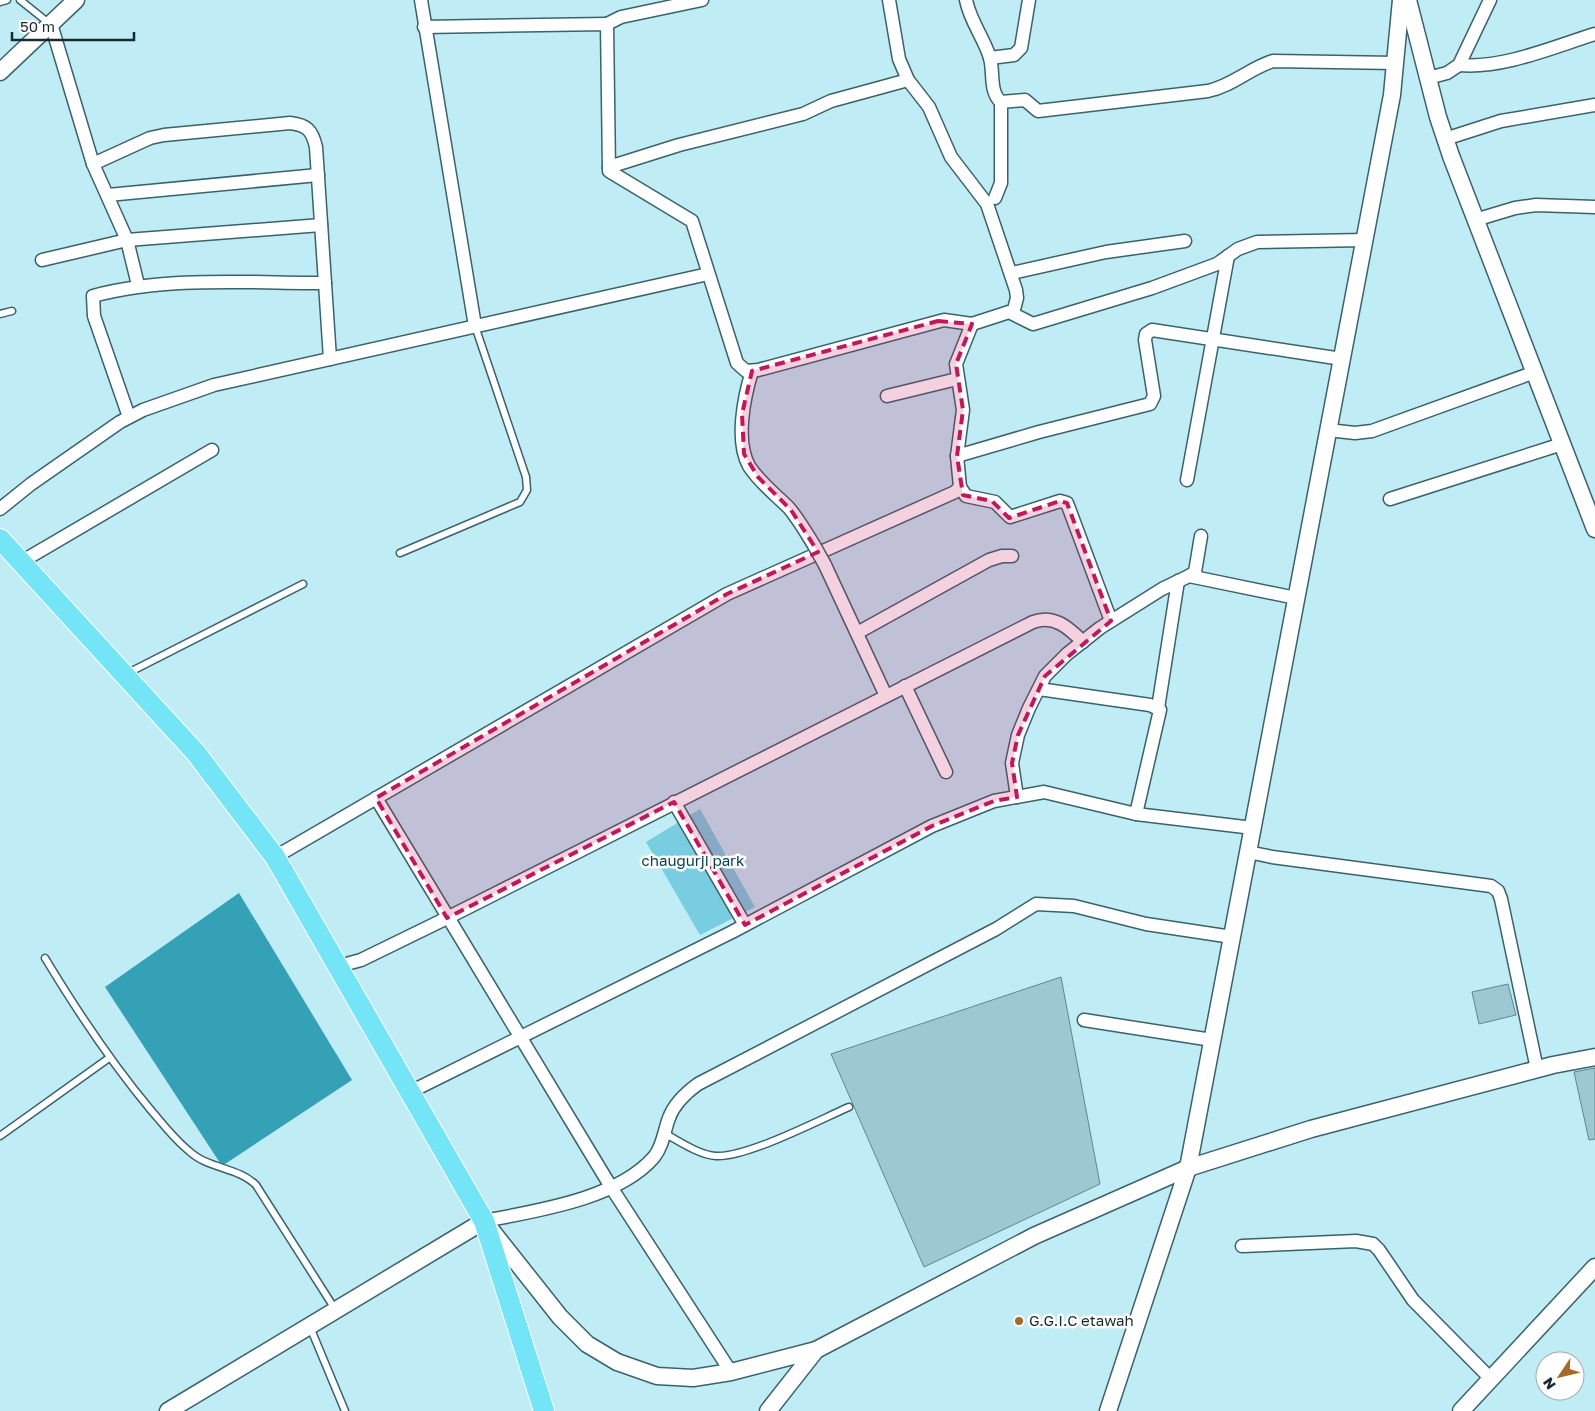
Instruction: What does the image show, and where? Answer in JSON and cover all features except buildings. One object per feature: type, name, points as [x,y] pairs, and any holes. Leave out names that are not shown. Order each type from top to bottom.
[{"type":"main road","points":[[0,539],[196,753],[275,857],[484,1221],[544,1411]]},
{"type":"street","points":[[0,72],[76,0]]},
{"type":"street","points":[[421,0],[475,326]]},
{"type":"street","points":[[424,27],[607,24],[621,16],[702,0]]},
{"type":"street","points":[[889,0],[899,59],[908,80],[929,108],[951,157],[987,204],[1012,273],[1017,298],[1017,315]]},
{"type":"street","points":[[966,0],[970,16],[990,58],[994,92],[1001,102],[1001,183],[995,198]]},
{"type":"street","points":[[990,58],[1014,55],[1021,48],[1029,0]]},
{"type":"street","points":[[1108,1411],[1188,1168],[1392,95],[1400,0]]},
{"type":"street","points":[[1408,0],[1445,139],[1595,529]]},
{"type":"street","points":[[1428,78],[1447,73],[1459,65],[1490,0]]},
{"type":"street","points":[[51,24],[93,164],[126,240],[138,285]]},
{"type":"street","points":[[607,24],[609,171],[692,221],[737,363],[746,371],[752,371],[938,321],[950,320],[972,324],[1004,313],[1017,315],[1033,324],[1152,288],[1217,264],[1238,249],[1257,242],[1364,240]]},
{"type":"street","points":[[1459,65],[1482,66],[1500,62],[1595,34]]},
{"type":"street","points":[[1001,102],[1022,99],[1038,112],[1054,111],[1219,89],[1263,64],[1273,61],[1395,63]]},
{"type":"street","points":[[609,168],[679,145],[803,114],[831,101],[908,80]]},
{"type":"street","points":[[1445,139],[1501,121],[1595,105]]},
{"type":"street","points":[[93,164],[157,137],[290,123],[302,124],[312,132],[318,175],[330,358]]},
{"type":"street","points":[[108,195],[318,175]]},
{"type":"street","points":[[1475,220],[1516,208],[1536,206],[1595,207]]},
{"type":"street","points":[[42,260],[126,240],[321,225]]},
{"type":"street","points":[[1012,273],[1106,252],[1185,241]]},
{"type":"street","points":[[1187,480],[1228,256]]},
{"type":"street","points":[[0,509],[30,484],[129,417],[143,410],[214,385],[708,274]]},
{"type":"street","points":[[129,417],[94,316],[93,296],[138,285],[325,283]]},
{"type":"street","points":[[972,324],[957,359],[963,410],[957,456],[960,487],[966,496],[995,502],[1010,517],[1060,502],[1067,504],[1111,621]]},
{"type":"street","points":[[957,456],[1039,432],[1150,404],[1154,396],[1145,340],[1146,334],[1152,330],[1342,360]]},
{"type":"street","points":[[752,371],[744,395],[742,414],[744,454],[749,466],[790,510],[815,547],[886,696]]},
{"type":"street","points":[[1328,430],[1355,433],[1372,430],[1535,372]]},
{"type":"street","points":[[887,396],[958,379]]},
{"type":"street","points":[[1390,499],[1562,444]]},
{"type":"street","points":[[21,562],[212,450]]},
{"type":"street","points":[[275,857],[727,594],[955,492],[960,487]]},
{"type":"street","points":[[1017,797],[1012,763],[1018,735],[1046,676],[1083,642],[1111,621],[1194,572],[1201,536]]},
{"type":"street","points":[[856,633],[983,563],[1002,556],[1012,556]]},
{"type":"street","points":[[1184,578],[1296,598]]},
{"type":"street","points":[[1136,814],[1161,712],[1158,708],[1184,578]]},
{"type":"street","points":[[338,966],[361,960],[447,918],[1040,619],[1050,620],[1065,626],[1083,642]]},
{"type":"street","points":[[905,686],[946,772]]},
{"type":"street","points":[[1039,689],[1158,708]]},
{"type":"street","points":[[410,1092],[745,925],[932,826],[994,801],[1044,792],[1136,814],[1252,828]]},
{"type":"street","points":[[376,798],[447,918],[522,1037],[612,1187],[731,1372]]},
{"type":"street","points":[[674,802],[745,925]]},
{"type":"street","points":[[1248,852],[1491,886],[1498,891],[1537,1069]]},
{"type":"street","points":[[168,1411],[484,1221],[574,1202],[612,1187],[640,1169],[654,1156],[669,1116],[685,1094],[698,1084],[996,929],[1036,904],[1074,906],[1146,924],[1232,937]]},
{"type":"street","points":[[1084,1020],[1212,1040]]},
{"type":"street","points":[[484,1221],[560,1317],[587,1344],[616,1362],[656,1376],[693,1378],[731,1372],[816,1350],[1034,1236],[1188,1168],[1311,1129],[1537,1069],[1595,1057]]},
{"type":"street","points":[[1242,1246],[1356,1241],[1372,1244],[1379,1250],[1413,1300],[1491,1379]]},
{"type":"street","points":[[1461,1411],[1595,1267]]},
{"type":"street","points":[[768,1411],[816,1350]]},
{"type":"lane","points":[[0,2],[7,0]]},
{"type":"lane","points":[[20,0],[51,24]]},
{"type":"lane","points":[[0,314],[12,311]]},
{"type":"lane","points":[[400,553],[504,511],[520,502],[527,490],[526,477],[475,326]]},
{"type":"lane","points":[[125,675],[303,584]]},
{"type":"lane","points":[[45,958],[109,1058],[164,1125],[190,1153],[213,1165],[247,1176],[256,1184],[336,1310]]},
{"type":"lane","points":[[0,1136],[109,1058]]},
{"type":"lane","points":[[664,1133],[706,1154],[727,1156],[788,1134],[849,1107]]},
{"type":"lane","points":[[310,1326],[345,1411]]},
{"type":"highlighted area","points":[[938,321],[972,324],[956,364],[963,410],[957,456],[963,495],[992,501],[1009,518],[1060,501],[1067,503],[1111,621],[1045,676],[1018,735],[1012,763],[1017,797],[994,801],[932,826],[745,925],[674,802],[447,918],[376,798],[727,594],[818,552],[791,510],[758,477],[744,454],[742,414],[752,371]]},
{"type":"green space","name":"chaugurji park","points":[[700,809],[755,907],[700,935],[646,842]]},
{"type":"shaded area","points":[[239,893],[352,1080],[222,1166],[105,987]]},
{"type":"place","name":"G.G.I.C etawah","points":[[1019,1321]]}]
